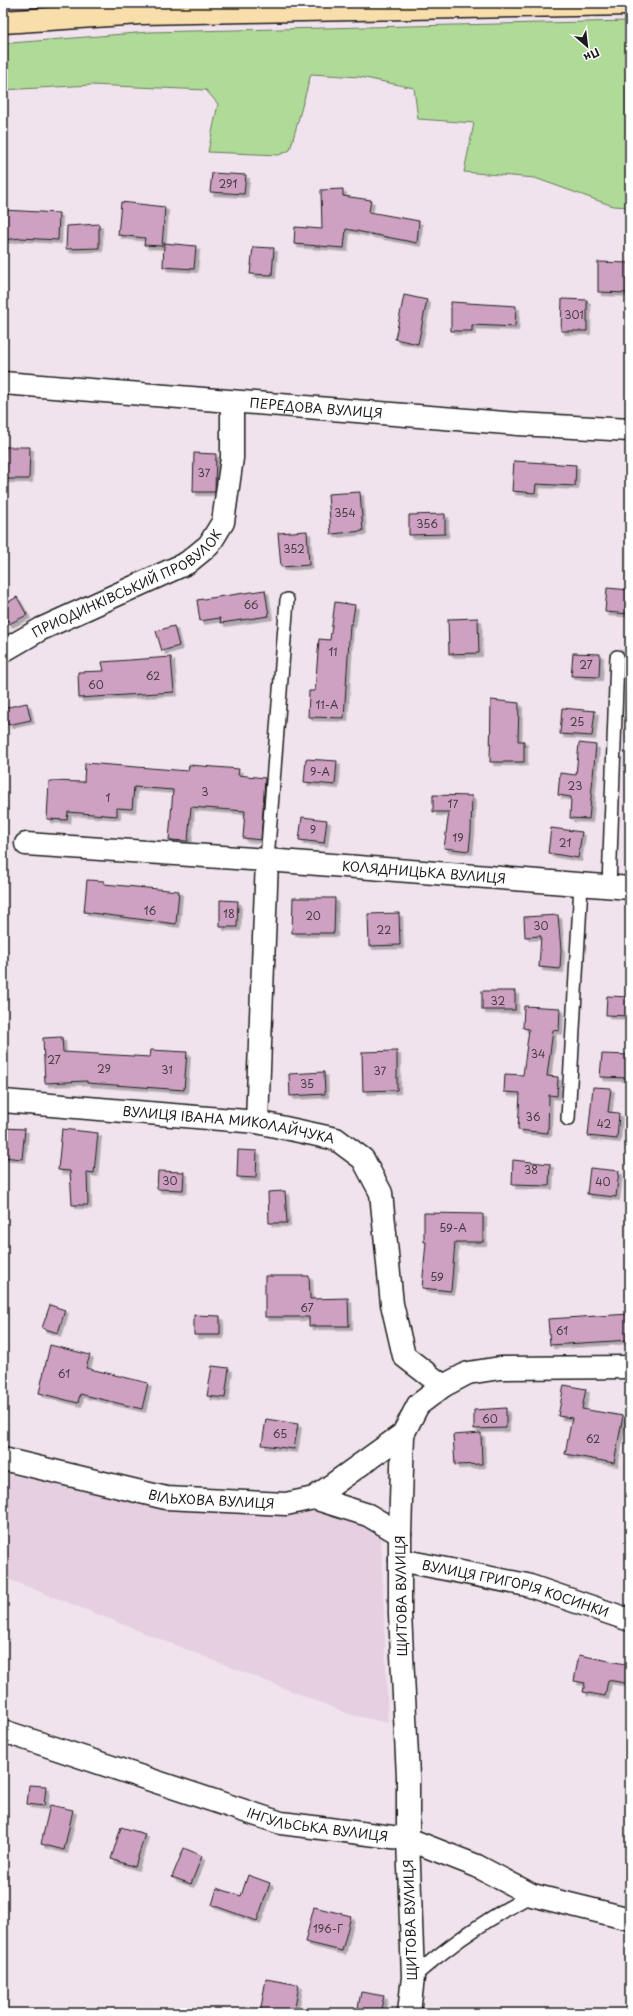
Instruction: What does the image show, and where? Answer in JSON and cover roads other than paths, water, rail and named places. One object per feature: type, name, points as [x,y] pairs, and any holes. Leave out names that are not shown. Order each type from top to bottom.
[{"type":"main road","points":[[3,22],[140,13],[630,4]]},
{"type":"street","name":"ПЕРЕДОВА ВУЛИЦЯ","points":[[3,383],[518,424],[630,430]]},
{"type":"street","name":"ПРИОДИНКІВСЬКИЙ ПРОВУЛОК","points":[[3,651],[40,629],[187,564],[209,546],[223,522],[232,458],[232,402]]},
{"type":"street","name":"КОЛЯДНИЦЬКА ВУЛИЦЯ","points":[[26,844],[267,860],[620,888]]},
{"type":"street","points":[[257,1122],[267,860]]},
{"type":"street","name":"ВУЛИЦЯ ІВАНА МИКОЛАЙЧУКА","points":[[3,1101],[257,1122],[336,1139],[363,1159],[381,1192],[392,1304],[404,1356],[443,1386]]},
{"type":"street","name":"ЩИТОВА ВУЛИЦЯ","points":[[409,2013],[413,1977],[408,1839],[408,1777],[400,1614],[400,1534],[403,1434],[418,1405],[443,1386],[468,1373],[500,1368],[630,1367]]},
{"type":"street","name":"ВІЛЬХОВА ВУЛИЦЯ","points":[[3,1459],[166,1498],[286,1504],[314,1498],[403,1434]]},
{"type":"street","points":[[314,1498],[368,1515],[400,1534]]},
{"type":"street","name":"ВУЛИЦЯ ГРИГОРІЯ КОСИНКИ","points":[[400,1560],[527,1585],[630,1620]]},
{"type":"street","name":"ІНГУЛЬСЬКА ВУЛИЦЯ","points":[[3,1731],[281,1823],[408,1839],[477,1866],[532,1895],[630,1919]]},
{"type":"lane","points":[[267,860],[287,600]]},
{"type":"lane","name":"КОЛЯДНИЦЬКА ВУЛИЦЯ","points":[[617,657],[620,888]]},
{"type":"lane","points":[[568,1119],[581,885]]},
{"type":"lane","points":[[413,1977],[438,1954],[468,1932],[500,1912],[532,1895]]}]
